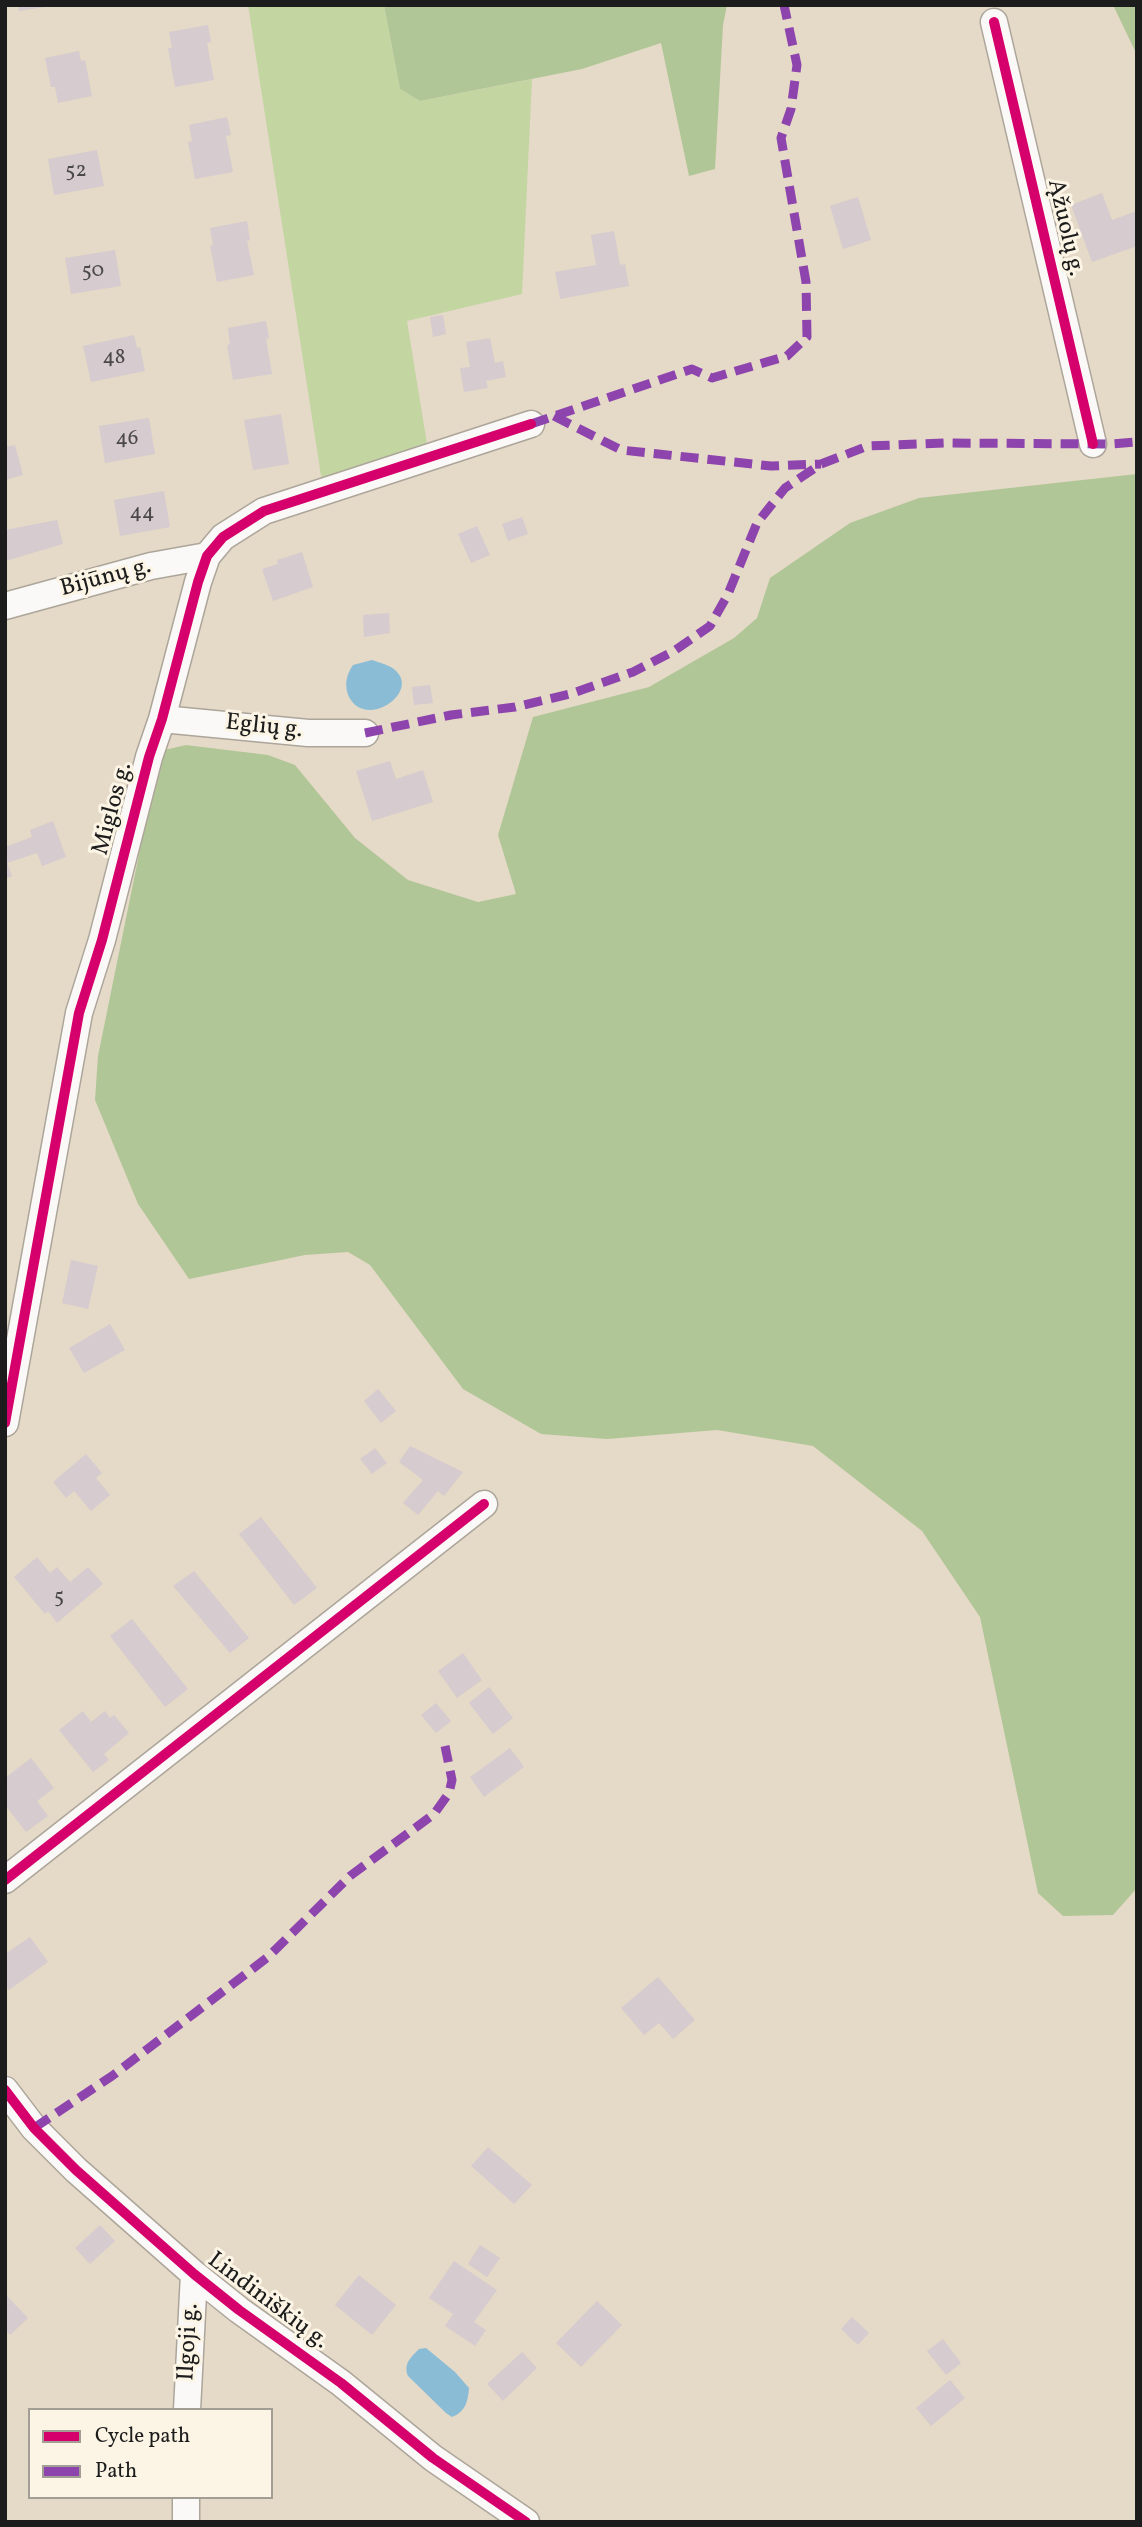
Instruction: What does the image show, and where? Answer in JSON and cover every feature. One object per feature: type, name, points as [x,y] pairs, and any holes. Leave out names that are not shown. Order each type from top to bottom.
[{"type":"street","name":"Ąžuolų g.","points":[[994,22],[1093,444]]},
{"type":"street","name":"Miglos g.","points":[[5,1423],[79,1013],[102,940],[149,757],[207,556],[223,537],[264,511],[531,424]]},
{"type":"street","name":"Bijūnų g.","points":[[5,606],[161,564],[207,556]]},
{"type":"street","name":"Eglių g.","points":[[162,719],[294,732],[365,733]]},
{"type":"street","points":[[5,1880],[484,1503]]},
{"type":"street","name":"Lindiniškių g.","points":[[5,2090],[34,2128],[76,2170],[194,2274],[239,2310],[341,2383],[433,2458],[526,2522]]},
{"type":"street","name":"Ilgoji g.","points":[[187,2408],[194,2274]]},
{"type":"street","points":[[186,2499],[186,2522]]},
{"type":"green space","points":[[248,5],[384,5],[400,89],[420,101],[532,79],[522,294],[407,321],[428,450],[322,482]]},
{"type":"green space","points":[[384,5],[727,5],[723,25],[715,169],[689,176],[661,43],[582,69],[420,101],[400,89]]},
{"type":"green space","points":[[1113,5],[1137,5],[1137,55]]},
{"type":"green space","points":[[1137,474],[1137,1888],[1113,1915],[1063,1916],[1038,1893],[980,1617],[922,1531],[813,1446],[717,1430],[607,1439],[541,1434],[463,1389],[370,1265],[348,1252],[305,1255],[189,1279],[138,1204],[95,1100],[98,1056],[160,751],[186,745],[268,755],[295,765],[355,838],[408,880],[478,902],[516,894],[498,835],[533,717],[649,687],[734,638],[757,618],[770,578],[850,523],[919,498]]},
{"type":"water","points":[[372,660],[389,666],[397,672],[402,681],[396,698],[387,705],[367,710],[357,706],[349,697],[346,681],[353,665]]},
{"type":"water","points":[[426,2348],[455,2372],[469,2388],[465,2406],[452,2417],[408,2376],[406,2368],[409,2361],[419,2349]]},
{"type":"building","points":[[18,5],[45,5],[45,7],[19,11]]},
{"type":"building","points":[[208,25],[211,42],[207,43],[214,80],[175,87],[168,48],[172,48],[169,32]]},
{"type":"building","points":[[79,51],[81,61],[85,60],[92,96],[58,103],[55,87],[51,87],[45,58]]},
{"type":"building","points":[[227,117],[231,135],[226,136],[233,172],[195,179],[188,142],[192,141],[189,125]]},
{"type":"building","points":[[97,150],[104,186],[54,195],[48,159]]},
{"type":"building","points":[[1102,193],[1112,220],[1137,211],[1137,246],[1092,262],[1071,205]]},
{"type":"building","points":[[858,197],[871,240],[843,249],[830,206]]},
{"type":"building","points":[[247,221],[250,240],[247,241],[254,275],[217,282],[210,246],[213,245],[210,228]]},
{"type":"building","points":[[614,231],[620,265],[625,264],[629,286],[560,299],[555,272],[596,265],[591,235]]},
{"type":"building","points":[[115,250],[121,286],[71,294],[65,258]]},
{"type":"building","points":[[443,315],[446,334],[433,337],[430,317]]},
{"type":"building","points":[[266,321],[272,374],[233,380],[227,345],[230,344],[228,328]]},
{"type":"building","points":[[134,335],[137,348],[140,347],[145,371],[91,382],[83,346]]},
{"type":"building","points":[[490,338],[495,363],[503,361],[506,377],[486,381],[488,388],[464,392],[460,368],[470,367],[466,342]]},
{"type":"building","points":[[281,414],[289,464],[253,470],[244,420]]},
{"type":"building","points":[[149,418],[155,454],[105,463],[99,426]]},
{"type":"building","points":[[15,445],[23,475],[5,480],[5,447]]},
{"type":"building","points":[[164,491],[170,527],[120,536],[114,500]]},
{"type":"building","points":[[522,517],[528,534],[508,541],[502,524]]},
{"type":"building","points":[[57,520],[63,544],[5,561],[5,530]]},
{"type":"building","points":[[477,526],[490,555],[471,563],[458,534]]},
{"type":"building","points":[[302,552],[313,587],[273,601],[262,569],[278,564],[277,560]]},
{"type":"building","points":[[389,613],[390,633],[364,637],[363,615]]},
{"type":"building","points":[[430,685],[433,703],[414,705],[412,687]]},
{"type":"building","points":[[390,761],[396,779],[423,770],[433,802],[372,821],[356,771]]},
{"type":"building","points":[[53,821],[66,857],[42,866],[37,853],[7,863],[12,876],[5,879],[5,847],[32,837],[30,830]]},
{"type":"building","points":[[71,1260],[98,1266],[88,1309],[62,1303]]},
{"type":"building","points":[[110,1324],[125,1350],[84,1373],[69,1348]]},
{"type":"building","points":[[378,1389],[396,1411],[381,1423],[364,1401]]},
{"type":"building","points":[[410,1446],[463,1472],[444,1496],[438,1491],[418,1515],[403,1503],[423,1480],[399,1462]]},
{"type":"building","points":[[375,1448],[387,1463],[372,1474],[360,1459]]},
{"type":"building","points":[[86,1454],[102,1473],[96,1478],[110,1495],[91,1511],[74,1491],[66,1498],[53,1482]]},
{"type":"building","points":[[261,1517],[317,1588],[294,1605],[239,1534]]},
{"type":"building","points":[[37,1557],[50,1573],[57,1567],[70,1582],[88,1567],[103,1584],[57,1623],[48,1611],[45,1614],[14,1577]]},
{"type":"building","points":[[194,1571],[249,1638],[230,1653],[173,1586]]},
{"type":"building","points":[[132,1619],[188,1689],[165,1707],[110,1636]]},
{"type":"building","points":[[463,1653],[482,1680],[457,1698],[438,1671]]},
{"type":"building","points":[[489,1687],[513,1718],[493,1734],[469,1703]]},
{"type":"building","points":[[436,1703],[451,1721],[436,1733],[421,1715]]},
{"type":"building","points":[[83,1711],[91,1722],[105,1711],[110,1718],[114,1715],[129,1733],[104,1754],[109,1760],[93,1772],[59,1730]]},
{"type":"building","points":[[510,1748],[524,1767],[484,1797],[470,1777]]},
{"type":"building","points":[[31,1758],[54,1788],[37,1801],[48,1816],[26,1832],[5,1805],[5,1778]]},
{"type":"building","points":[[30,1937],[48,1962],[9,1990],[5,1986],[5,1954]]},
{"type":"building","points":[[658,1977],[695,2020],[673,2039],[659,2023],[644,2035],[621,2008]]},
{"type":"building","points":[[488,2147],[532,2185],[514,2204],[471,2166]]},
{"type":"building","points":[[100,2225],[115,2241],[90,2264],[75,2248]]},
{"type":"building","points":[[480,2245],[500,2258],[487,2277],[468,2264]]},
{"type":"building","points":[[454,2261],[497,2290],[474,2322],[486,2330],[475,2346],[445,2326],[453,2314],[429,2298]]},
{"type":"building","points":[[359,2275],[396,2305],[372,2335],[335,2305]]},
{"type":"building","points":[[5,2294],[28,2318],[10,2335],[5,2330]]},
{"type":"building","points":[[597,2301],[622,2325],[581,2367],[556,2343]]},
{"type":"building","points":[[852,2317],[869,2333],[858,2345],[841,2329]]},
{"type":"building","points":[[943,2339],[961,2363],[946,2375],[927,2351]]},
{"type":"building","points":[[522,2352],[537,2368],[503,2401],[487,2384]]},
{"type":"building","points":[[950,2380],[965,2398],[931,2426],[916,2408]]},
{"type":"marked path","points":[[531,424],[692,369],[712,378],[787,356],[807,337],[806,282],[781,138],[791,109],[797,65],[784,5]]},
{"type":"marked path","points":[[554,416],[621,450],[771,466],[821,464]]},
{"type":"marked path","points":[[365,733],[451,715],[515,707],[570,694],[633,672],[674,651],[710,626],[728,594],[757,523],[785,488],[821,464],[868,446],[1137,442]]},
{"type":"marked path","points":[[34,2128],[112,2076],[268,1957],[350,1876],[434,1814],[449,1793],[452,1780],[445,1746]]},
{"type":"cycle path","points":[[994,22],[1093,444]]},
{"type":"cycle path","points":[[5,1423],[79,1013],[102,940],[149,757],[207,556],[223,537],[264,511],[531,424]]},
{"type":"cycle path","points":[[5,1880],[484,1504]]},
{"type":"cycle path","points":[[5,2090],[34,2128],[76,2170],[194,2274],[239,2310],[341,2383],[433,2458],[526,2522]]}]
